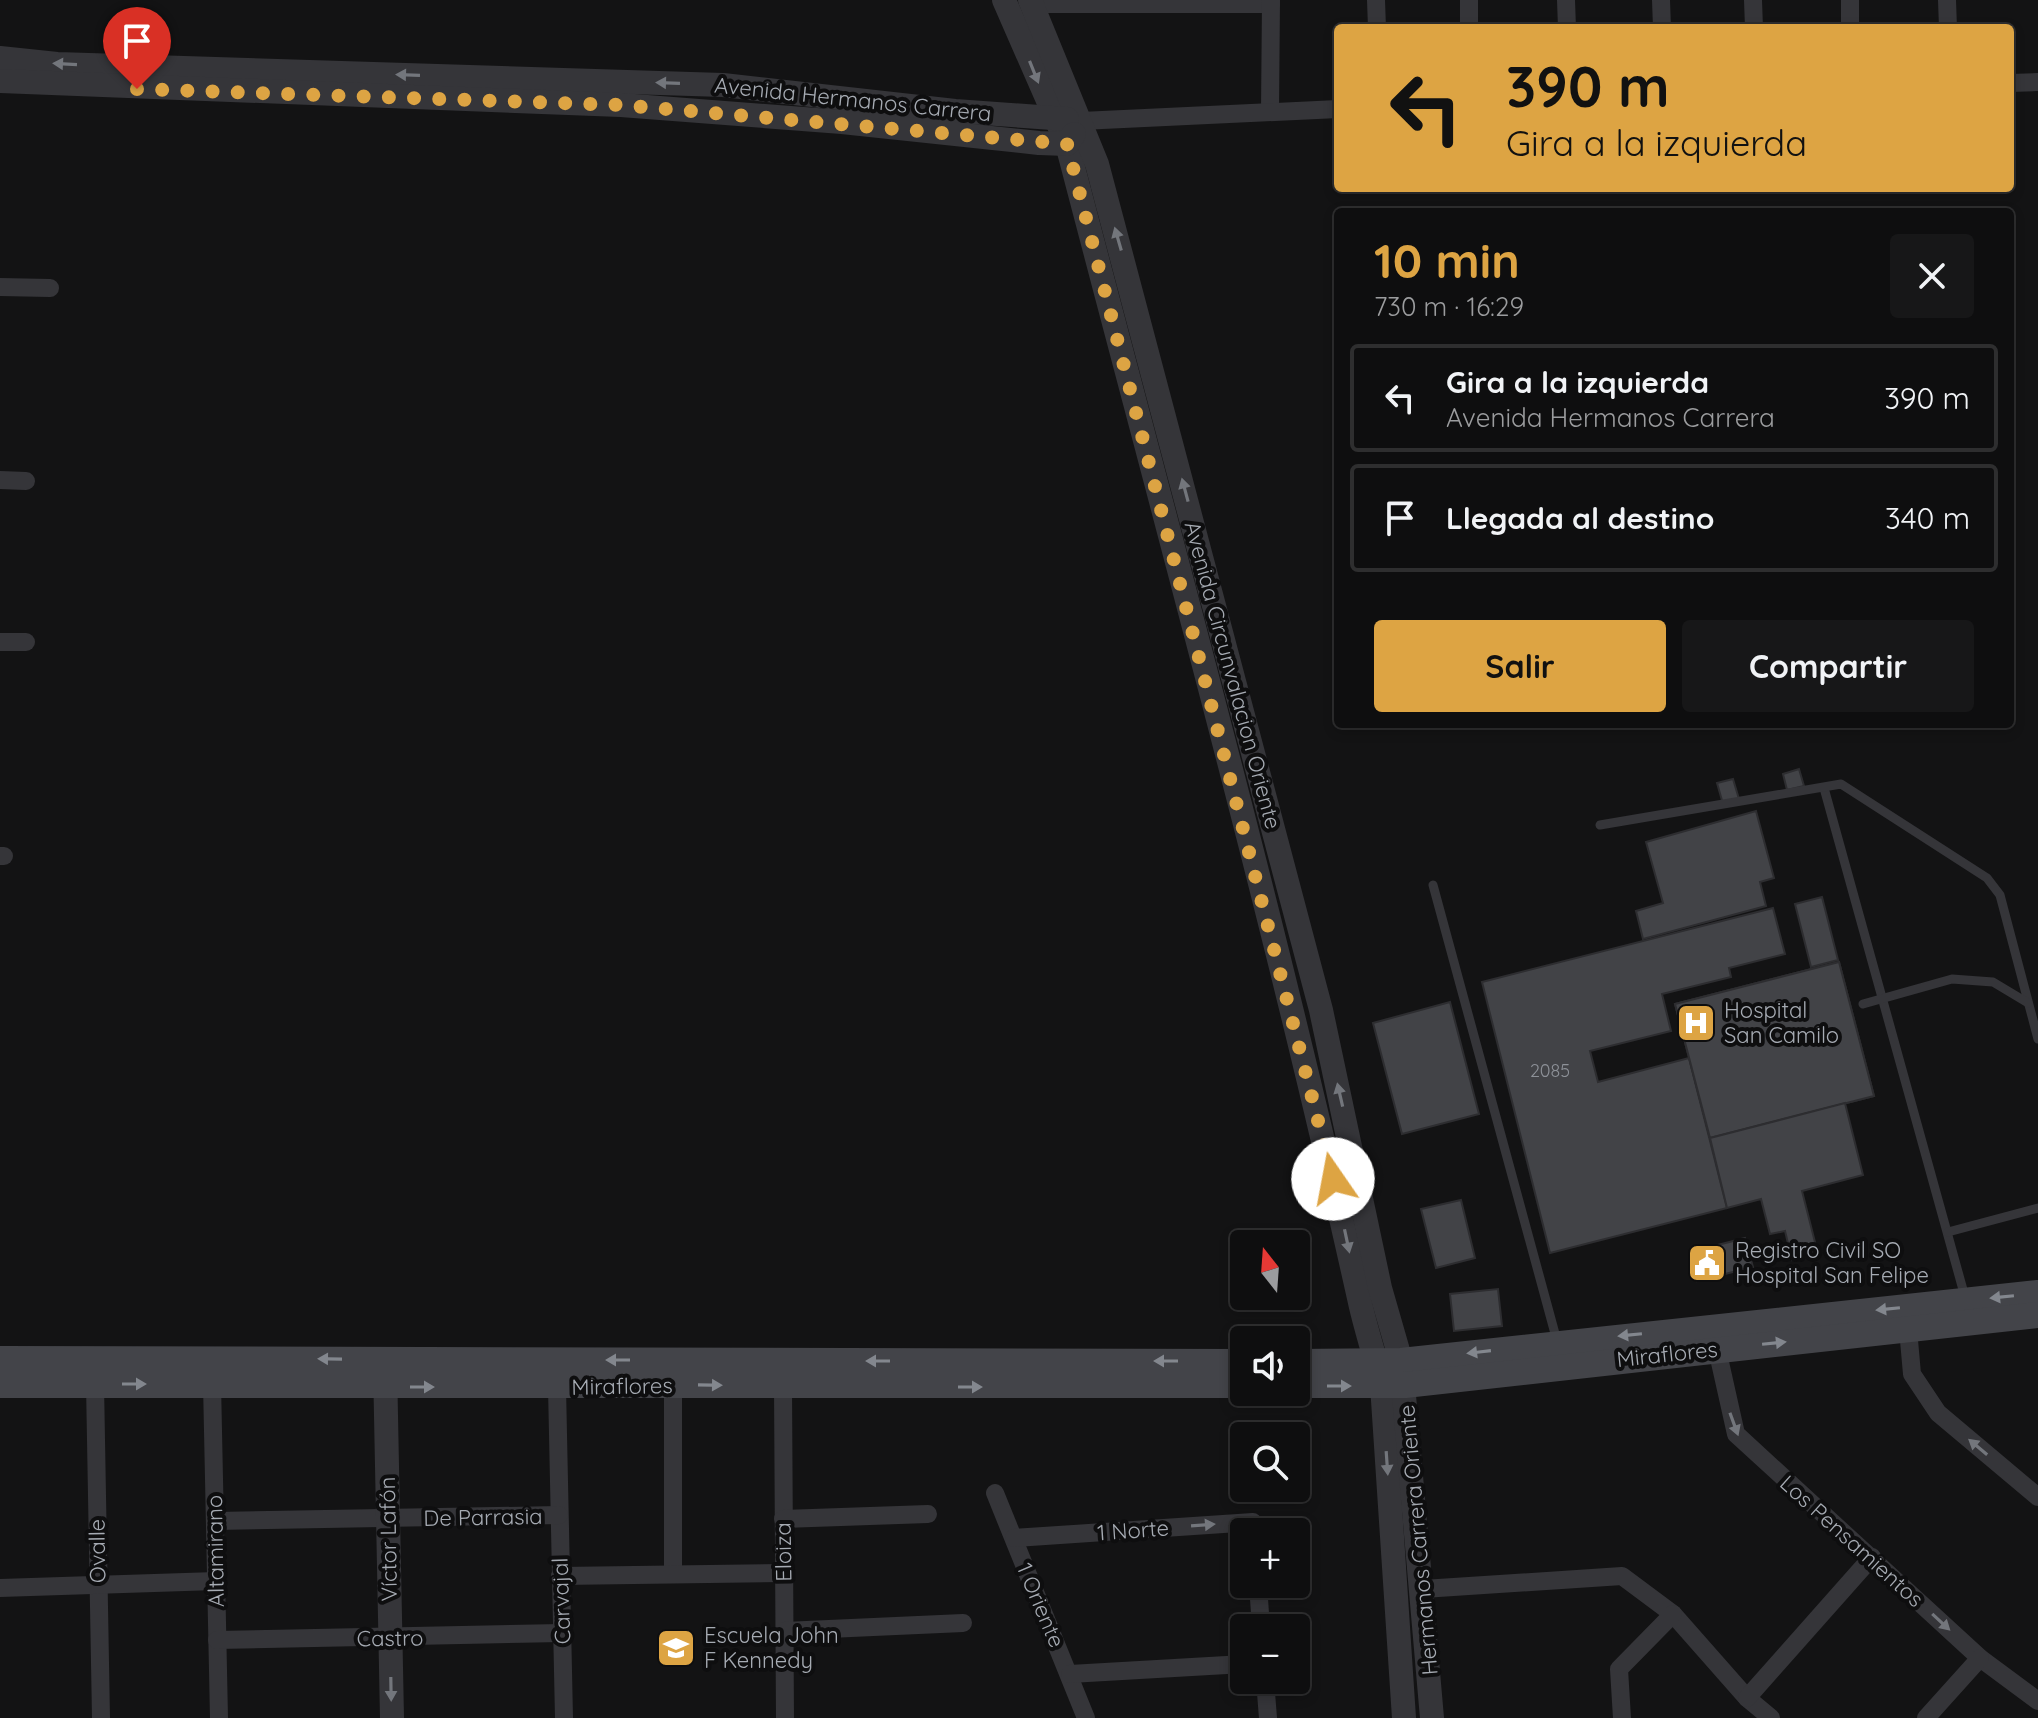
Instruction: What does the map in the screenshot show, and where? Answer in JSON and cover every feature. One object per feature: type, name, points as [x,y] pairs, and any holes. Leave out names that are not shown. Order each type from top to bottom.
[{"type":"main road","name":"Miraflores","points":[[1557,1354],[1717,1349],[1908,1329],[2038,1293]]},
{"type":"main road","name":"Miraflores","points":[[1310,1383],[1557,1354],[1967,1312],[2038,1315]]},
{"type":"main road","name":"Miraflores","points":[[0,1359],[1230,1362]]},
{"type":"main road","name":"Miraflores","points":[[1310,1364],[1391,1373]]},
{"type":"main road","name":"Miraflores","points":[[0,1385],[1230,1385]]},
{"type":"street","name":"Avenida Circunvalacion Oriente","points":[[1004,0],[1067,144],[1322,1126],[1360,1303],[1391,1373]]},
{"type":"street","points":[[1376,0],[1377,24]]},
{"type":"street","points":[[1469,0],[1469,24]]},
{"type":"street","points":[[1566,0],[1567,24]]},
{"type":"street","points":[[1661,0],[1662,24]]},
{"type":"street","points":[[1753,0],[1754,24]]},
{"type":"street","points":[[1850,0],[1850,24]]},
{"type":"street","points":[[1947,0],[1948,24]]},
{"type":"street","name":"Avenida Circunvalacion Oriente","points":[[1031,2],[1081,121],[1124,262],[1297,918],[1334,1071],[1380,1288],[1391,1373]]},
{"type":"street","points":[[1031,2],[1271,2],[1270,111]]},
{"type":"street","name":"Avenida Hermanos Carrera","points":[[0,58],[57,64],[723,85],[955,111],[1081,121],[1334,109]]},
{"type":"street","name":"Avenida Hermanos Carrera","points":[[0,81],[621,105],[1067,144]]},
{"type":"street","points":[[2014,83],[2038,82]]},
{"type":"street","points":[[1067,144],[1081,121]]},
{"type":"street","points":[[0,287],[50,288]]},
{"type":"street","points":[[0,480],[26,481]]},
{"type":"street","points":[[0,642],[26,642]]},
{"type":"street","points":[[1908,1329],[1912,1374],[1938,1413],[2038,1497]]},
{"type":"street","name":"Los Pensamientos","points":[[1717,1349],[1736,1434],[1980,1658],[2038,1701]]},
{"type":"street","name":"Víctor Lafón","points":[[385,1359],[392,1718]]},
{"type":"street","name":"Hermanos Carrera Oriente","points":[[1391,1373],[1423,1589],[1432,1718]]},
{"type":"street","name":"Hermanos Carrera Oriente","points":[[1391,1373],[1404,1718]]},
{"type":"street","name":"Altamirano","points":[[212,1383],[219,1718]]},
{"type":"street","name":"Ovalle","points":[[95,1384],[101,1718]]},
{"type":"street","points":[[673,1385],[673,1573]]},
{"type":"street","name":"Eloiza","points":[[783,1386],[785,1718]]},
{"type":"street","name":"Carvajal","points":[[557,1387],[564,1718]]},
{"type":"street","name":"1 Oriente","points":[[995,1493],[1086,1718]]},
{"type":"street","points":[[783,1519],[928,1514]]},
{"type":"street","name":"De Parrasia","points":[[215,1521],[559,1515]]},
{"type":"street","name":"1 Norte","points":[[1014,1538],[1230,1528]]},
{"type":"street","points":[[1747,1698],[1872,1557]]},
{"type":"street","points":[[560,1576],[783,1573]]},
{"type":"street","points":[[1423,1589],[1622,1576],[1673,1614],[1747,1698],[1771,1718]]},
{"type":"street","points":[[0,1588],[216,1581]]},
{"type":"street","points":[[1622,1718],[1619,1669],[1673,1614]]},
{"type":"street","points":[[784,1631],[963,1623]]},
{"type":"street","name":"Castro","points":[[217,1640],[562,1633]]},
{"type":"street","points":[[1926,1718],[1980,1658]]},
{"type":"street","points":[[1070,1674],[1230,1665]]},
{"type":"street","points":[[1266,1694],[1268,1718]]},
{"type":"lane","points":[[1600,825],[1841,784],[1987,878],[2000,895],[2038,1039]]},
{"type":"lane","points":[[1824,788],[1948,1232],[1967,1312]]},
{"type":"lane","points":[[1433,885],[1557,1354]]},
{"type":"lane","points":[[1863,1004],[1952,979],[1993,982],[2028,1003]]},
{"type":"lane","points":[[1948,1232],[2038,1208]]},
{"type":"building","points":[[1799,769],[1804,786],[1787,790],[1783,774]]},
{"type":"building","points":[[1733,779],[1739,799],[1723,804],[1717,783]]},
{"type":"building","points":[[1756,811],[1774,878],[1760,882],[1766,906],[1643,939],[1636,911],[1663,903],[1646,842]]},
{"type":"building","points":[[1822,897],[1838,960],[1811,967],[1795,904]]},
{"type":"building","points":[[1773,908],[1785,954],[1729,968],[1731,977],[1662,994],[1671,1031],[1590,1051],[1598,1082],[1689,1058],[1727,1208],[1550,1253],[1482,982]]},
{"type":"building","points":[[1839,962],[1874,1096],[1710,1138],[1675,1004]],"holes":[[[1806,1018],[1817,1058],[1788,1065],[1777,1025]],[[1764,1031],[1775,1070],[1746,1078],[1735,1038]]]},
{"type":"building","points":[[1839,962],[1874,1096],[1710,1138],[1675,1004]]},
{"type":"building","points":[[1450,1002],[1479,1114],[1402,1134],[1373,1023]]},
{"type":"building","points":[[1845,1103],[1863,1175],[1802,1191],[1818,1254],[1792,1260],[1785,1231],[1770,1234],[1761,1199],[1727,1208],[1710,1138]]},
{"type":"building","points":[[1461,1200],[1475,1258],[1436,1268],[1421,1209]]},
{"type":"building","points":[[1745,1238],[1753,1267],[1697,1281],[1690,1252]]},
{"type":"building","points":[[1498,1289],[1502,1326],[1454,1331],[1450,1294]]},
{"type":"place","name":"Hospital San Camilo","points":[[1696,1023]]},
{"type":"place","name":"Registro Civil SO Hospital San Felipe","points":[[1707,1263]]},
{"type":"place","name":"Escuela John F Kennedy","points":[[676,1648]]},
{"type":"route","points":[[137,89],[621,105],[1067,144],[1322,1126],[1333,1179]]}]
